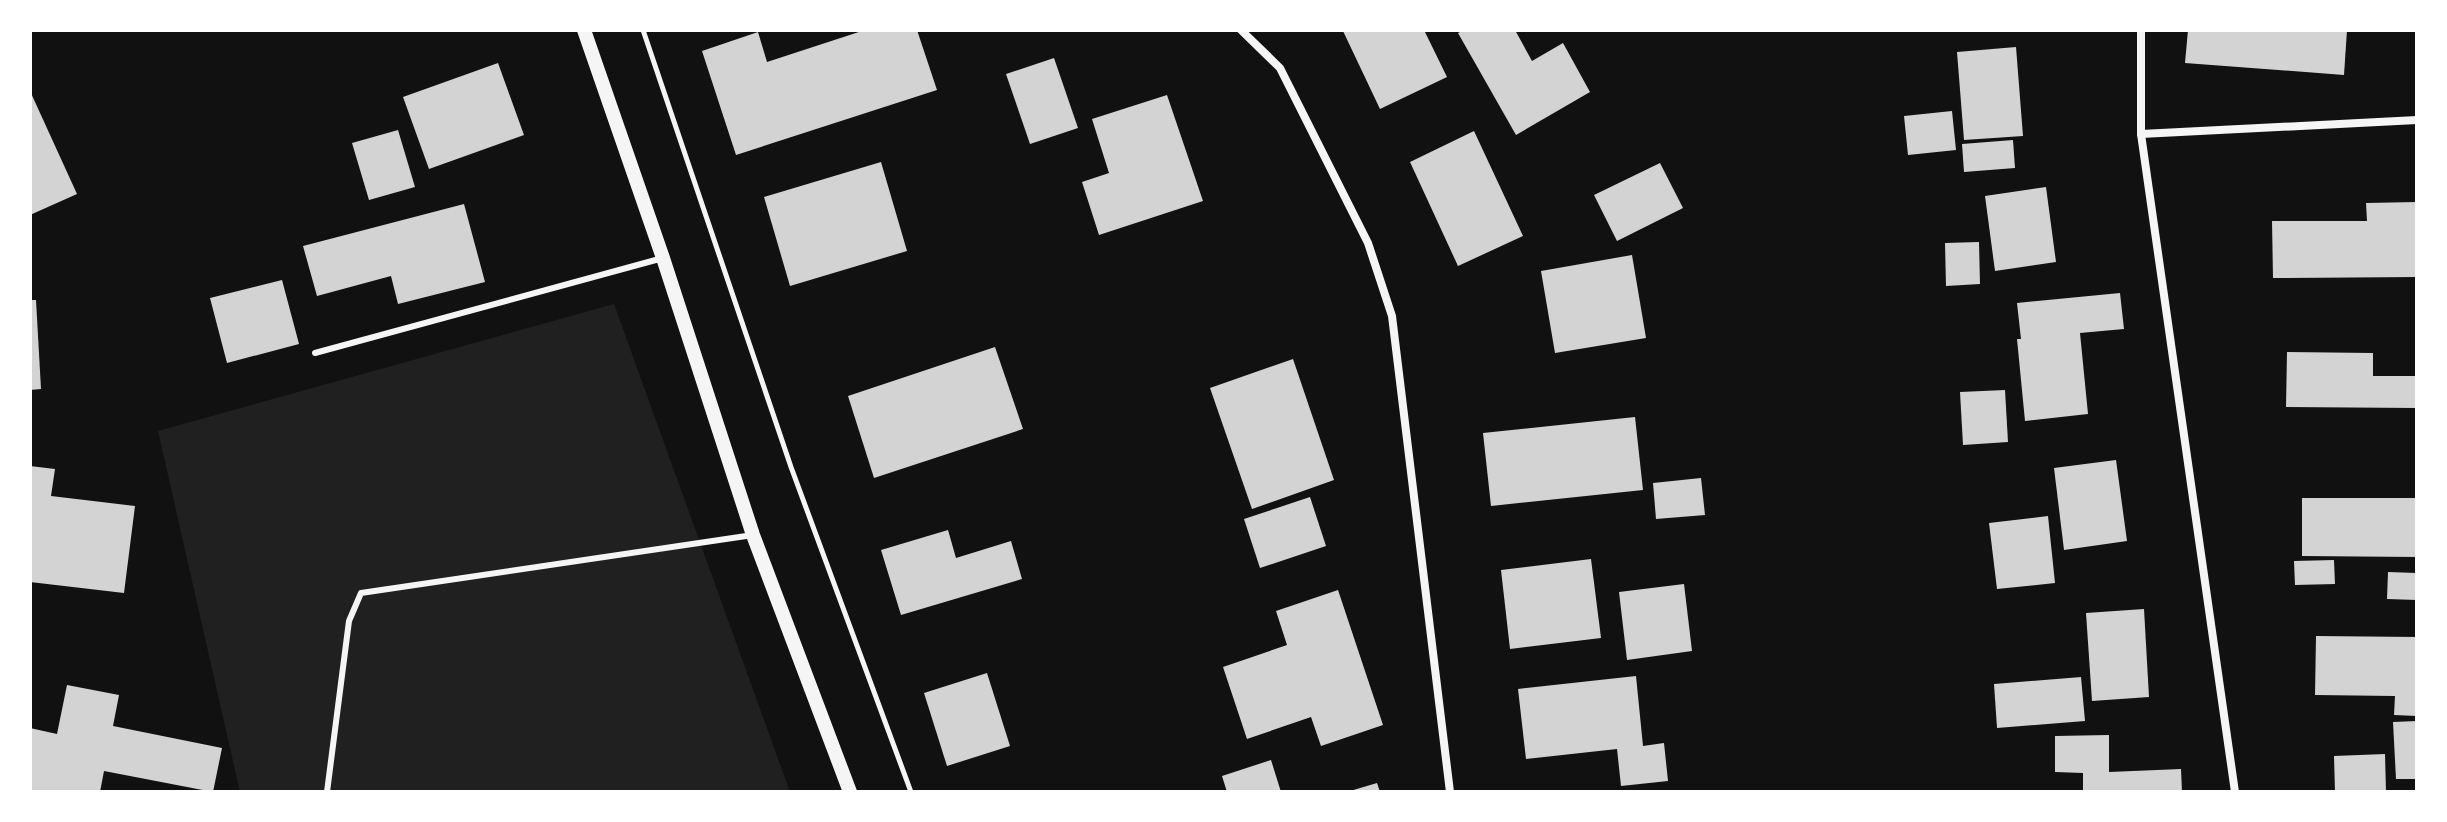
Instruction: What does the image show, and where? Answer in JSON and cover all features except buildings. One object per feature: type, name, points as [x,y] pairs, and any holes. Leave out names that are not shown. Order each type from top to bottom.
[{"type":"street","points":[[584,30],[663,258],[753,535],[850,792]]},
{"type":"street","points":[[1241,30],[1280,68],[1368,243],[1392,316],[1450,792]]},
{"type":"street","points":[[2141,30],[2141,134],[2235,792]]},
{"type":"street","points":[[2141,134],[2417,120]]},
{"type":"lane","points":[[315,353],[663,258]]},
{"type":"lane","points":[[327,792],[349,621],[361,593],[753,535]]},
{"type":"path","points":[[643,30],[791,467],[911,792]]},
{"type":"shaded area","points":[[614,304],[790,792],[240,792],[158,431]]}]
